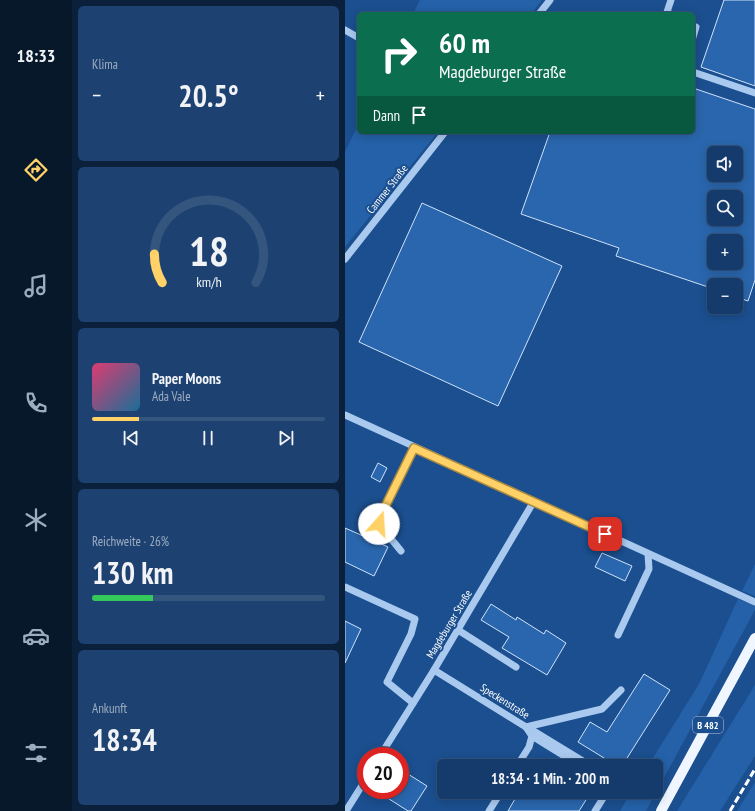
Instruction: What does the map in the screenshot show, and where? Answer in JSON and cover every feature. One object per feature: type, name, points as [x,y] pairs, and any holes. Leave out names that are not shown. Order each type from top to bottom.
[{"type":"main road","name":"B 482","points":[[661,811],[755,638]]},
{"type":"street","points":[[541,12],[550,0]]},
{"type":"street","points":[[667,12],[671,0]]},
{"type":"street","points":[[345,30],[357,37]]},
{"type":"street","points":[[695,73],[755,93]]},
{"type":"street","name":"Cammer Straße","points":[[345,259],[443,134]]},
{"type":"street","points":[[345,415],[414,448],[755,602]]},
{"type":"street","points":[[401,551],[379,524],[381,515],[414,448]]},
{"type":"street","name":"Magdeburger Straße","points":[[386,747],[434,670],[534,501]]},
{"type":"street","points":[[618,635],[649,569],[648,554]]},
{"type":"street","points":[[345,587],[415,619],[411,634],[387,682],[413,703]]},
{"type":"street","points":[[458,630],[516,667]]},
{"type":"street","name":"Speckenstraße","points":[[434,670],[526,726],[531,736],[529,747],[521,759]]},
{"type":"street","points":[[526,726],[602,709],[621,690]]},
{"type":"street","points":[[526,726],[580,759]]},
{"type":"street","points":[[531,736],[569,759]]},
{"type":"street","points":[[346,811],[357,793]]},
{"type":"street","points":[[489,811],[497,799]]},
{"type":"street","points":[[595,811],[603,799]]},
{"type":"shaded area","points":[[420,0],[542,0],[533,12],[414,12]]},
{"type":"shaded area","points":[[357,127],[357,134],[436,134],[345,247],[345,152]]},
{"type":"shaded area","points":[[755,564],[755,596],[742,591]]},
{"type":"shaded area","points":[[738,599],[755,606],[755,610],[663,780],[663,759],[652,759],[699,684]]},
{"type":"shaded area","points":[[755,685],[755,756],[720,811],[677,811]]},
{"type":"shaded area","points":[[755,782],[755,811],[737,811]]},
{"type":"shaded area","points":[[627,799],[653,799],[646,811],[620,811]]},
{"type":"building","points":[[724,0],[755,0],[755,86],[701,67]]},
{"type":"building","points":[[695,89],[755,109],[755,280],[748,301],[743,299],[743,278],[707,278],[707,287],[616,256],[619,248],[521,214],[549,134],[695,134]]},
{"type":"building","points":[[422,203],[562,266],[498,406],[359,342]]},
{"type":"building","points":[[378,463],[387,468],[380,482],[371,477]]},
{"type":"building","points":[[345,528],[388,547],[374,576],[345,562]]},
{"type":"building","points":[[602,553],[632,566],[625,581],[595,567]]},
{"type":"building","points":[[491,604],[516,620],[517,617],[544,634],[546,630],[566,643],[547,675],[502,648],[509,637],[481,620]]},
{"type":"building","points":[[345,621],[361,629],[345,663]]},
{"type":"building","points":[[644,674],[670,690],[626,759],[606,759],[578,742],[590,722],[607,732]]},
{"type":"building","points":[[409,775],[427,786],[411,811],[408,811],[389,799],[409,799]]},
{"type":"building","points":[[515,799],[587,799],[579,811],[508,811]]},
{"type":"railway","points":[[730,811],[755,769]]},
{"type":"route","points":[[379,524],[381,515],[414,448],[605,534]]}]
